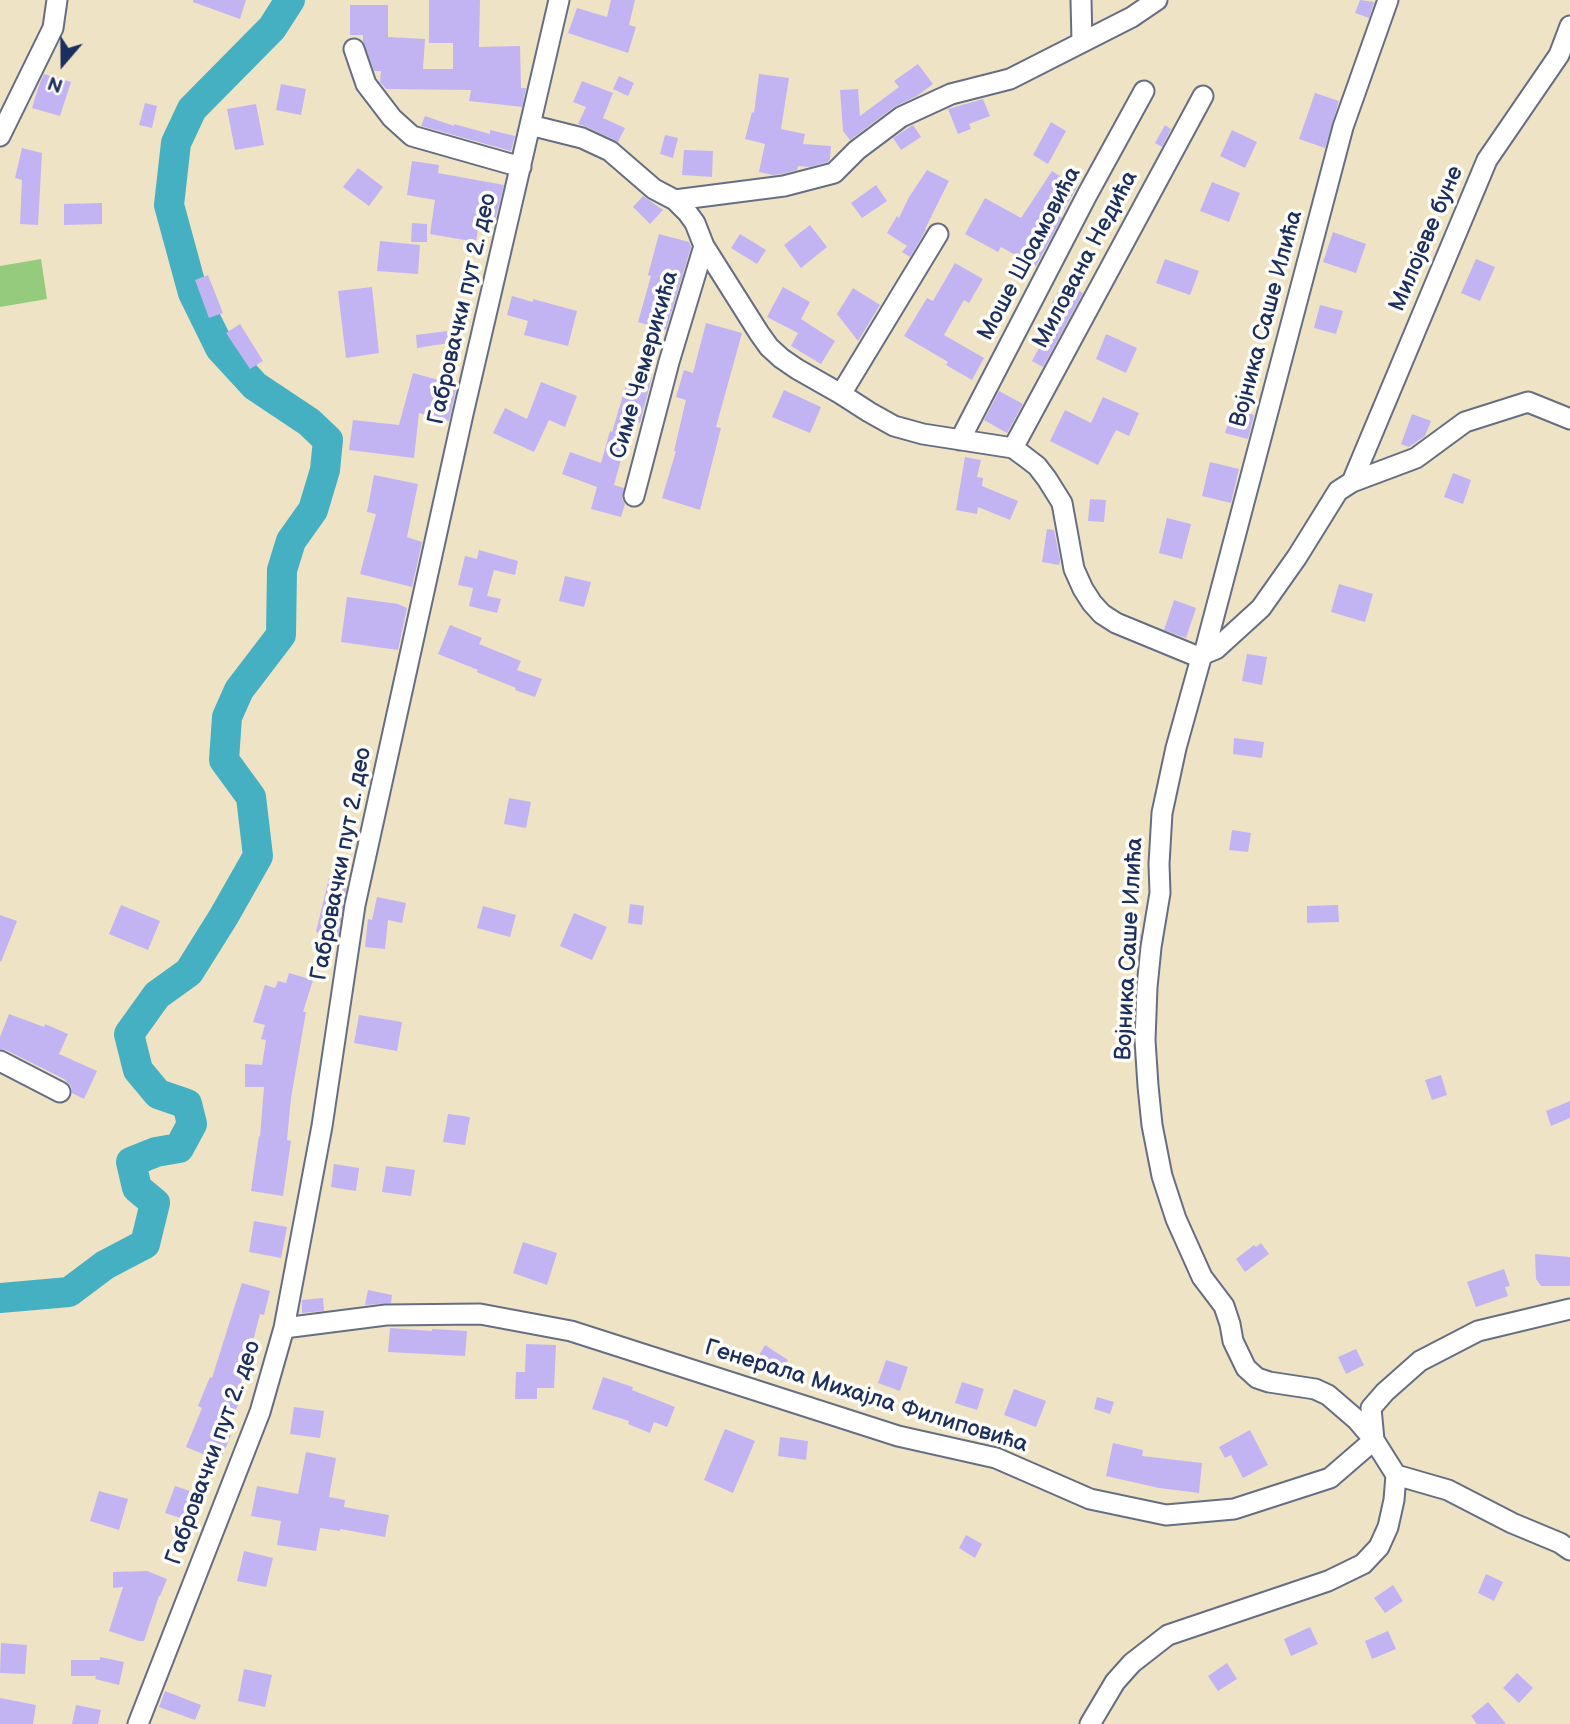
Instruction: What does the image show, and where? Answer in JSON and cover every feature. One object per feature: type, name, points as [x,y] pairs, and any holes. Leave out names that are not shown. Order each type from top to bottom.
[{"type":"street","points":[[0,136],[53,28],[57,0]]},
{"type":"street","name":"Габровачки пут 2. део","points":[[138,1724],[260,1412],[284,1328],[323,1126],[355,905],[463,414],[559,0]]},
{"type":"street","points":[[1081,0],[1082,42]]},
{"type":"street","points":[[675,200],[784,186],[834,173],[857,150],[901,117],[950,94],[1010,79],[1132,17],[1157,0]]},
{"type":"street","name":"Војника Саше Илића","points":[[1388,0],[1343,127],[1207,654],[1176,748],[1163,813],[1159,863],[1160,893],[1151,947],[1145,1040],[1152,1125],[1162,1177],[1176,1219],[1202,1277],[1224,1306],[1233,1341],[1246,1368],[1256,1378],[1315,1389],[1328,1395],[1357,1420],[1374,1440],[1396,1475]]},
{"type":"street","name":"Милојеве буне","points":[[1352,482],[1486,160],[1559,55],[1570,26]]},
{"type":"street","points":[[354,49],[366,84],[392,118],[412,136],[521,167]]},
{"type":"street","name":"Моше Шоамовића","points":[[960,440],[1144,91]]},
{"type":"street","name":"Милована Недића","points":[[1013,449],[1203,96]]},
{"type":"street","points":[[530,125],[582,138],[610,151],[654,190],[675,200],[695,223],[704,246],[769,347],[797,369],[894,426],[923,435],[1013,449],[1037,466],[1056,490],[1062,503],[1074,569],[1092,603],[1116,623],[1207,654]]},
{"type":"street","points":[[841,394],[938,234]]},
{"type":"street","name":"Симе Чемерикића","points":[[634,496],[669,362],[704,246]]},
{"type":"street","name":"Милојеве буне","points":[[1207,654],[1261,608],[1338,491],[1352,482],[1416,458],[1465,422],[1528,402],[1570,419]]},
{"type":"street","points":[[0,1062],[60,1092]]},
{"type":"street","points":[[1374,1440],[1371,1408],[1420,1361],[1478,1331],[1570,1308]]},
{"type":"street","name":"Генерала Михајла Филиповића","points":[[284,1328],[386,1315],[480,1314],[570,1331],[898,1436],[996,1458],[1090,1499],[1166,1515],[1234,1509],[1330,1478],[1374,1440]]},
{"type":"street","points":[[1090,1724],[1115,1682],[1132,1663],[1167,1636],[1328,1581],[1363,1564],[1379,1547],[1388,1527],[1396,1475],[1448,1490],[1570,1549]]},
{"type":"green space","points":[[41,259],[47,299],[0,307],[0,266]]},
{"type":"building","points":[[193,0],[246,0],[240,19]]},
{"type":"building","points":[[429,0],[480,0],[479,47],[520,46],[521,88],[526,88],[522,107],[469,101],[471,90],[386,89],[380,82],[381,71],[374,71],[363,35],[350,35],[350,5],[388,5],[388,37],[425,39],[423,69],[453,69],[453,43],[429,43]]},
{"type":"building","points":[[611,0],[635,0],[629,25],[636,27],[628,53],[568,33],[577,8],[607,17]]},
{"type":"building","points":[[1360,0],[1374,2],[1369,18],[1355,13]]},
{"type":"building","points":[[918,64],[933,84],[917,96],[894,107],[850,140],[843,131],[840,90],[858,89],[860,116],[899,87],[894,81]]},
{"type":"building","points":[[44,74],[71,82],[60,116],[32,108]]},
{"type":"building","points":[[759,74],[789,78],[781,129],[805,134],[803,144],[831,146],[828,162],[809,167],[798,166],[797,170],[782,174],[759,172],[765,144],[745,139],[752,112],[754,113]]},
{"type":"building","points":[[619,76],[634,83],[628,96],[613,89]]},
{"type":"building","points":[[582,81],[613,93],[603,118],[625,128],[618,142],[578,124],[586,107],[573,102]]},
{"type":"building","points":[[281,84],[306,89],[301,115],[276,110]]},
{"type":"building","points":[[1315,93],[1339,101],[1325,148],[1299,139]]},
{"type":"building","points":[[983,99],[990,116],[969,124],[971,129],[958,134],[948,109]]},
{"type":"building","points":[[145,103],[157,106],[152,128],[139,125]]},
{"type":"building","points":[[256,104],[264,145],[235,150],[227,109]]},
{"type":"building","points":[[425,116],[490,134],[490,130],[515,136],[511,151],[421,126]]},
{"type":"building","points":[[1051,122],[1066,131],[1048,164],[1033,155]]},
{"type":"building","points":[[913,125],[921,137],[901,150],[893,138]]},
{"type":"building","points":[[1165,125],[1171,129],[1162,147],[1155,143]]},
{"type":"building","points":[[1232,130],[1257,142],[1245,168],[1220,156]]},
{"type":"building","points":[[665,135],[678,138],[673,158],[660,154]]},
{"type":"building","points":[[22,148],[42,153],[38,225],[20,224],[22,180],[15,178]]},
{"type":"building","points":[[684,150],[713,151],[712,177],[682,175]]},
{"type":"building","points":[[412,161],[439,165],[438,173],[504,185],[494,225],[479,222],[476,242],[430,234],[435,200],[407,195]]},
{"type":"building","points":[[358,168],[383,187],[369,206],[343,187]]},
{"type":"building","points":[[927,170],[949,181],[910,257],[902,252],[907,246],[887,233]]},
{"type":"building","points":[[1052,171],[1077,187],[1036,266],[1001,247],[998,252],[965,234],[985,198],[1021,218]]},
{"type":"building","points":[[1212,182],[1240,193],[1229,222],[1200,211]]},
{"type":"building","points":[[876,185],[887,201],[862,218],[851,203]]},
{"type":"building","points":[[643,196],[663,210],[650,224],[633,207]]},
{"type":"building","points":[[102,203],[102,224],[64,225],[64,204]]},
{"type":"building","points":[[412,223],[427,224],[427,242],[411,242]]},
{"type":"building","points":[[810,225],[827,247],[801,268],[784,245]]},
{"type":"building","points":[[1333,232],[1366,244],[1356,273],[1323,262]]},
{"type":"building","points":[[659,234],[689,242],[691,247],[666,330],[638,322]]},
{"type":"building","points":[[740,234],[766,250],[757,264],[731,248]]},
{"type":"building","points":[[380,241],[420,245],[418,274],[377,271]]},
{"type":"building","points":[[1165,259],[1199,271],[1190,295],[1156,283]]},
{"type":"building","points":[[1476,259],[1495,267],[1480,301],[1461,293]]},
{"type":"building","points":[[955,263],[983,279],[969,303],[964,300],[944,335],[984,358],[972,380],[904,336],[927,298],[933,301]]},
{"type":"building","points":[[208,275],[223,313],[209,318],[195,280]]},
{"type":"building","points":[[1063,283],[1083,293],[1043,367],[1032,361],[1060,309],[1051,304]]},
{"type":"building","points":[[372,287],[379,353],[346,358],[338,291]]},
{"type":"building","points":[[783,287],[810,302],[801,319],[835,341],[821,364],[791,346],[798,333],[767,317]]},
{"type":"building","points":[[853,288],[880,305],[858,341],[837,314]]},
{"type":"building","points":[[512,296],[577,311],[568,346],[524,335],[528,321],[507,315]]},
{"type":"building","points":[[1320,305],[1343,311],[1336,334],[1314,328]]},
{"type":"building","points":[[706,323],[742,333],[716,427],[721,428],[700,510],[662,498],[676,451],[686,400],[676,397],[684,370],[693,373]]},
{"type":"building","points":[[240,324],[263,361],[250,369],[226,333]]},
{"type":"building","points":[[447,331],[449,343],[417,348],[416,335]]},
{"type":"building","points":[[1106,334],[1137,348],[1126,373],[1096,359]]},
{"type":"building","points":[[413,373],[457,385],[449,421],[419,413],[414,458],[349,450],[353,420],[399,425]]},
{"type":"building","points":[[644,375],[652,377],[640,423],[632,420],[614,485],[624,488],[622,499],[625,504],[621,517],[591,509],[597,487],[562,474],[570,452],[601,463],[627,382],[641,386]]},
{"type":"building","points":[[541,382],[577,396],[565,427],[549,420],[534,452],[493,433],[505,408],[527,419]]},
{"type":"building","points":[[784,390],[821,407],[810,433],[772,417]]},
{"type":"building","points":[[999,391],[1023,404],[1007,433],[984,420]]},
{"type":"building","points":[[1103,397],[1139,413],[1129,436],[1116,430],[1098,465],[1050,441],[1065,410],[1091,423]]},
{"type":"building","points":[[1232,409],[1254,415],[1248,439],[1225,433]]},
{"type":"building","points":[[1412,414],[1431,421],[1425,436],[1409,447],[1401,444]]},
{"type":"building","points":[[965,457],[981,460],[977,477],[983,478],[982,486],[1018,501],[1010,520],[978,507],[977,514],[956,510]]},
{"type":"building","points":[[1210,462],[1239,469],[1231,503],[1202,496]]},
{"type":"building","points":[[1453,473],[1471,480],[1463,504],[1444,497]]},
{"type":"building","points":[[374,475],[418,484],[407,537],[422,542],[412,587],[360,574],[376,514],[367,512]]},
{"type":"building","points":[[1090,499],[1106,500],[1104,522],[1088,521]]},
{"type":"building","points":[[1167,518],[1191,524],[1182,559],[1159,553]]},
{"type":"building","points":[[1047,529],[1054,530],[1059,565],[1042,562]]},
{"type":"building","points":[[479,550],[518,561],[515,575],[494,570],[487,596],[501,599],[497,613],[469,606],[473,588],[458,585],[465,556],[477,559]]},
{"type":"building","points":[[565,576],[591,582],[584,607],[559,601]]},
{"type":"building","points":[[1339,584],[1373,594],[1365,622],[1331,612]]},
{"type":"building","points":[[347,597],[398,604],[407,608],[398,650],[341,642]]},
{"type":"building","points":[[1174,600],[1196,608],[1186,638],[1164,630]]},
{"type":"building","points":[[450,625],[482,638],[479,644],[521,661],[517,670],[542,679],[535,697],[438,654]]},
{"type":"building","points":[[1247,654],[1267,657],[1262,685],[1242,681]]},
{"type":"building","points":[[1234,738],[1264,742],[1262,758],[1233,754]]},
{"type":"building","points":[[509,798],[531,802],[526,828],[504,824]]},
{"type":"building","points":[[1232,830],[1251,833],[1248,852],[1229,850]]},
{"type":"building","points":[[329,878],[347,883],[338,938],[316,932]]},
{"type":"building","points":[[377,897],[406,903],[402,923],[388,920],[385,949],[365,947],[368,919],[372,920]]},
{"type":"building","points":[[630,904],[644,906],[642,925],[628,923]]},
{"type":"building","points":[[121,905],[160,921],[148,950],[109,934]]},
{"type":"building","points":[[1338,905],[1339,922],[1307,923],[1307,906]]},
{"type":"building","points":[[483,906],[516,915],[510,937],[477,928]]},
{"type":"building","points":[[574,913],[607,927],[592,960],[560,946]]},
{"type":"building","points":[[0,915],[17,921],[1,962],[0,961]]},
{"type":"building","points":[[1129,933],[1141,934],[1139,948],[1128,947]]},
{"type":"building","points":[[289,973],[313,980],[303,1012],[306,1012],[291,1098],[287,1140],[291,1141],[283,1196],[251,1191],[260,1137],[264,1087],[245,1087],[245,1064],[262,1065],[266,1040],[261,1039],[265,1025],[253,1022],[265,985],[275,988],[278,981],[286,983]]},
{"type":"building","points":[[9,1014],[68,1034],[59,1054],[97,1071],[84,1099],[72,1093],[71,1086],[64,1079],[0,1049],[0,1037]]},
{"type":"building","points":[[359,1015],[402,1022],[397,1051],[354,1043]]},
{"type":"building","points":[[1441,1075],[1447,1095],[1432,1100],[1425,1080]]},
{"type":"building","points":[[1570,1101],[1570,1118],[1551,1126],[1546,1111]]},
{"type":"building","points":[[448,1114],[470,1117],[465,1145],[443,1142]]},
{"type":"building","points":[[334,1164],[359,1168],[356,1191],[331,1187]]},
{"type":"building","points":[[386,1166],[415,1170],[411,1196],[382,1192]]},
{"type":"building","points":[[254,1221],[287,1227],[281,1258],[249,1252]]},
{"type":"building","points":[[523,1242],[557,1253],[547,1285],[513,1273]]},
{"type":"building","points":[[1261,1243],[1269,1254],[1245,1272],[1236,1259]]},
{"type":"building","points":[[1535,1254],[1570,1257],[1570,1286],[1541,1286],[1536,1279]]},
{"type":"building","points":[[1504,1269],[1510,1286],[1505,1287],[1508,1296],[1476,1307],[1467,1282]]},
{"type":"building","points":[[242,1283],[270,1291],[264,1315],[260,1314],[255,1341],[239,1389],[244,1391],[226,1433],[231,1435],[220,1461],[186,1447],[202,1408],[198,1406],[210,1377],[212,1378]]},
{"type":"building","points":[[368,1290],[392,1295],[391,1303],[365,1305]]},
{"type":"building","points":[[323,1298],[324,1311],[302,1313],[302,1300]]},
{"type":"building","points":[[390,1328],[467,1331],[465,1356],[388,1352]]},
{"type":"building","points":[[526,1344],[556,1345],[554,1388],[537,1388],[537,1399],[515,1399],[516,1372],[525,1372]]},
{"type":"building","points":[[765,1345],[788,1360],[777,1379],[753,1365]]},
{"type":"building","points":[[1356,1349],[1364,1365],[1346,1374],[1338,1357]]},
{"type":"building","points":[[886,1360],[908,1367],[900,1391],[878,1383]]},
{"type":"building","points":[[603,1377],[633,1387],[632,1390],[675,1407],[667,1427],[654,1422],[650,1433],[628,1424],[629,1421],[592,1409]]},
{"type":"building","points":[[962,1382],[984,1389],[977,1410],[955,1403]]},
{"type":"building","points":[[1014,1389],[1046,1401],[1036,1427],[1004,1415]]},
{"type":"building","points":[[1097,1397],[1114,1402],[1110,1414],[1094,1409]]},
{"type":"building","points":[[294,1407],[324,1411],[320,1438],[290,1434]]},
{"type":"building","points":[[725,1429],[755,1441],[733,1493],[704,1480]]},
{"type":"building","points":[[1250,1430],[1268,1465],[1243,1478],[1231,1455],[1225,1458],[1219,1447]]},
{"type":"building","points":[[780,1437],[808,1441],[806,1460],[778,1456]]},
{"type":"building","points":[[1113,1443],[1143,1450],[1142,1456],[1202,1463],[1199,1493],[1159,1488],[1106,1476]]},
{"type":"building","points":[[306,1452],[336,1458],[329,1497],[345,1500],[344,1507],[389,1515],[385,1537],[320,1528],[316,1551],[277,1545],[281,1521],[251,1516],[257,1486],[298,1494]]},
{"type":"building","points":[[175,1486],[202,1495],[193,1522],[165,1513]]},
{"type":"building","points":[[99,1491],[128,1499],[119,1530],[90,1521]]},
{"type":"building","points":[[966,1535],[982,1544],[975,1558],[959,1548]]},
{"type":"building","points":[[244,1551],[273,1558],[266,1587],[237,1581]]},
{"type":"building","points":[[147,1571],[167,1579],[144,1641],[109,1631],[123,1587],[113,1588],[113,1572]]},
{"type":"building","points":[[1486,1574],[1503,1582],[1494,1601],[1478,1593]]},
{"type":"building","points":[[1393,1585],[1403,1601],[1385,1613],[1374,1598]]},
{"type":"building","points":[[1310,1627],[1318,1644],[1291,1656],[1284,1639]]},
{"type":"building","points":[[1388,1631],[1396,1649],[1372,1659],[1365,1641]]},
{"type":"building","points":[[1,1643],[27,1645],[25,1674],[0,1673]]},
{"type":"building","points":[[100,1657],[124,1662],[119,1685],[95,1679],[96,1676],[71,1676],[71,1660],[100,1660]]},
{"type":"building","points":[[1227,1663],[1237,1679],[1218,1691],[1208,1676]]},
{"type":"building","points":[[244,1669],[272,1675],[265,1707],[238,1701]]},
{"type":"building","points":[[1517,1673],[1533,1688],[1519,1703],[1503,1688]]},
{"type":"building","points":[[165,1691],[201,1705],[195,1720],[159,1707]]},
{"type":"building","points":[[0,1698],[36,1705],[33,1724],[0,1724]]},
{"type":"building","points":[[1488,1702],[1506,1724],[1477,1724],[1471,1716]]},
{"type":"building","points":[[76,1705],[101,1710],[98,1724],[72,1724]]},
{"type":"waterway","points":[[0,1298],[69,1292],[105,1265],[145,1244],[155,1203],[137,1188],[131,1162],[156,1152],[179,1148],[192,1124],[187,1104],[158,1094],[138,1070],[129,1034],[157,995],[189,972],[258,856],[251,797],[224,760],[227,717],[239,690],[281,635],[282,570],[291,541],[313,510],[325,470],[328,440],[309,422],[255,386],[220,348],[193,293],[169,205],[176,143],[192,109],[272,28],[290,0]]}]
